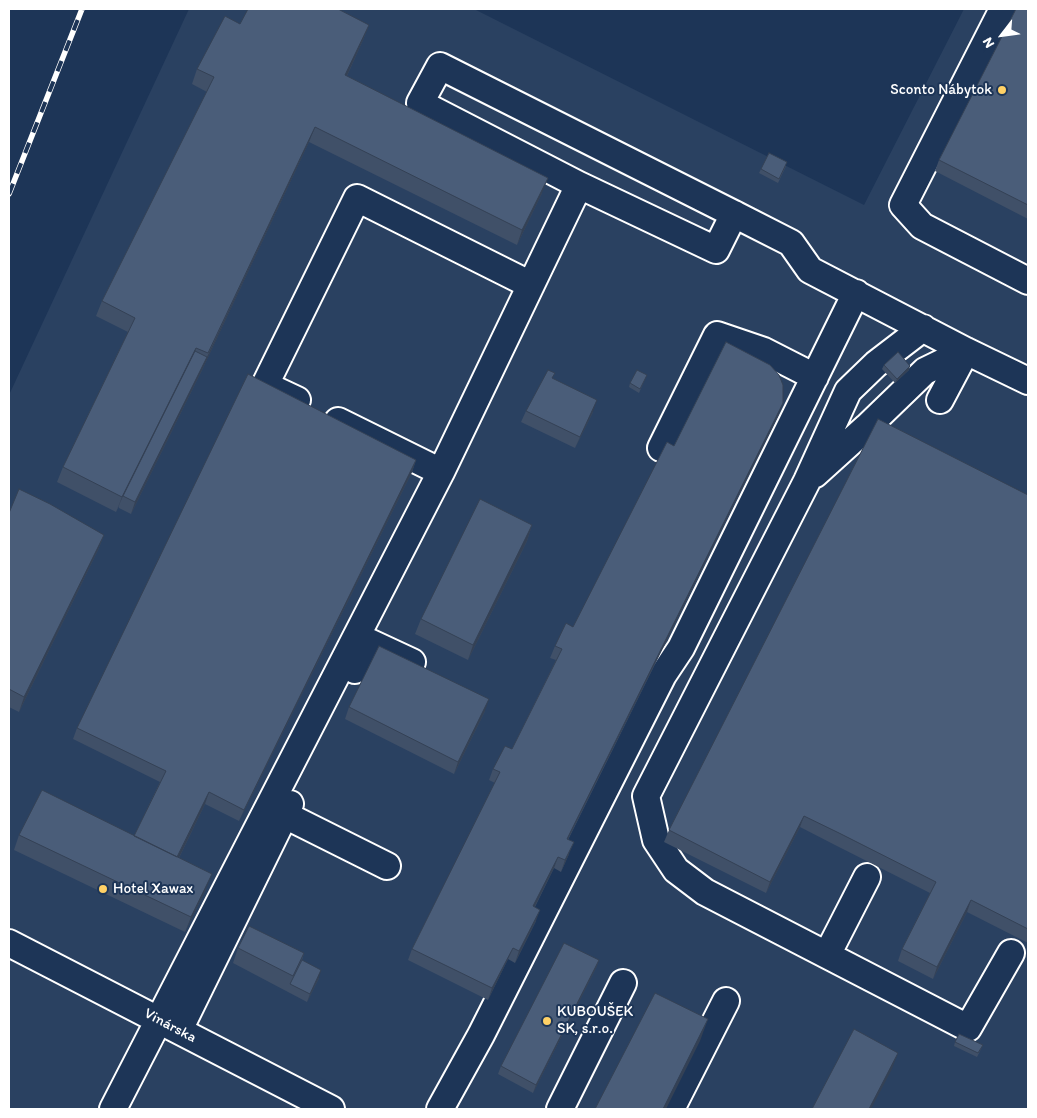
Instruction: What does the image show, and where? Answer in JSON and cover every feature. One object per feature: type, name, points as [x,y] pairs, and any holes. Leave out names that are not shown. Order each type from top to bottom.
[{"type":"street","points":[[1003,9],[903,204],[922,226],[1028,281]]},
{"type":"street","points":[[734,214],[716,250],[579,185],[420,103],[440,66],[734,214],[791,243],[810,270],[1028,381]]},
{"type":"street","points":[[169,1025],[579,185]]},
{"type":"street","points":[[440,472],[265,385],[357,198],[531,285]]},
{"type":"street","points":[[440,1109],[482,1036],[663,675],[681,648],[856,293]]},
{"type":"street","points":[[923,328],[890,353],[848,391],[807,481],[646,796],[656,840],[676,870],[705,892],[968,1028],[1011,953]]},
{"type":"street","points":[[661,448],[717,335],[764,351],[815,377]]},
{"type":"street","points":[[940,400],[966,351]]},
{"type":"street","points":[[807,481],[925,371],[966,351]]},
{"type":"street","points":[[113,1109],[169,1025],[285,814],[370,642],[429,671]]},
{"type":"street","points":[[285,814],[387,866]]},
{"type":"street","points":[[827,955],[868,878]]},
{"type":"street","name":"Vinárska","points":[[9,943],[169,1025],[297,1102],[331,1109]]},
{"type":"street","points":[[560,1109],[623,983]]},
{"type":"street","points":[[671,1109],[726,1001]]},
{"type":"shaded area","points":[[189,9],[474,9],[864,205],[964,9],[1028,9],[1028,1109],[9,1109],[9,395]]},
{"type":"building","points":[[248,9],[338,9],[369,25],[345,75],[548,178],[522,230],[315,127],[208,353],[196,348],[122,497],[63,467],[135,318],[102,301],[214,77],[197,69],[225,16],[240,24]]},
{"type":"building","name":"Sconto Nábytok","points":[[1016,9],[1028,9],[1028,205],[939,160]]},
{"type":"building","points":[[769,153],[787,162],[779,179],[761,169]]},
{"type":"building","points":[[726,342],[770,365],[779,375],[783,385],[783,403],[567,839],[574,842],[565,860],[558,857],[533,906],[540,910],[519,951],[513,948],[492,988],[412,949],[500,772],[493,769],[505,746],[512,749],[562,649],[555,646],[566,623],[573,627],[667,442],[674,446]]},
{"type":"building","points":[[195,351],[207,357],[135,502],[123,496]]},
{"type":"building","points":[[898,352],[910,366],[897,379],[884,365]]},
{"type":"building","points":[[548,370],[555,373],[552,378],[597,400],[580,437],[526,411]]},
{"type":"building","points":[[637,370],[647,375],[640,389],[630,383]]},
{"type":"building","points":[[248,374],[416,460],[244,810],[209,792],[177,857],[134,836],[166,771],[77,728]]},
{"type":"building","points":[[878,419],[1028,495],[1028,929],[971,900],[937,967],[902,949],[936,882],[804,816],[770,882],[669,830]]},
{"type":"building","points":[[19,489],[50,504],[104,535],[24,697],[9,689],[9,513]]},
{"type":"building","points":[[480,499],[532,525],[473,645],[421,619]]},
{"type":"building","points":[[379,646],[489,699],[458,762],[349,707]]},
{"type":"building","points":[[42,790],[212,874],[191,917],[19,835]]},
{"type":"building","points":[[249,926],[304,953],[293,976],[238,948]]},
{"type":"building","name":"KUBOUŠEK SK, s.r.o.","points":[[564,943],[599,960],[536,1085],[501,1066]]},
{"type":"building","points":[[302,960],[321,970],[310,994],[290,984]]},
{"type":"building","points":[[655,993],[708,1019],[663,1109],[595,1109]]},
{"type":"building","points":[[854,1029],[898,1053],[869,1109],[812,1109]]},
{"type":"building","points":[[959,1034],[983,1045],[978,1053],[955,1042]]},
{"type":"railway","points":[[9,194],[82,9]]},
{"type":"place","name":"Sconto Nábytok","points":[[1002,90]]},
{"type":"place","name":"Hotel Xawax","points":[[103,889]]},
{"type":"place","name":"KUBOUŠEK SK, s.r.o.","points":[[547,1021]]}]
